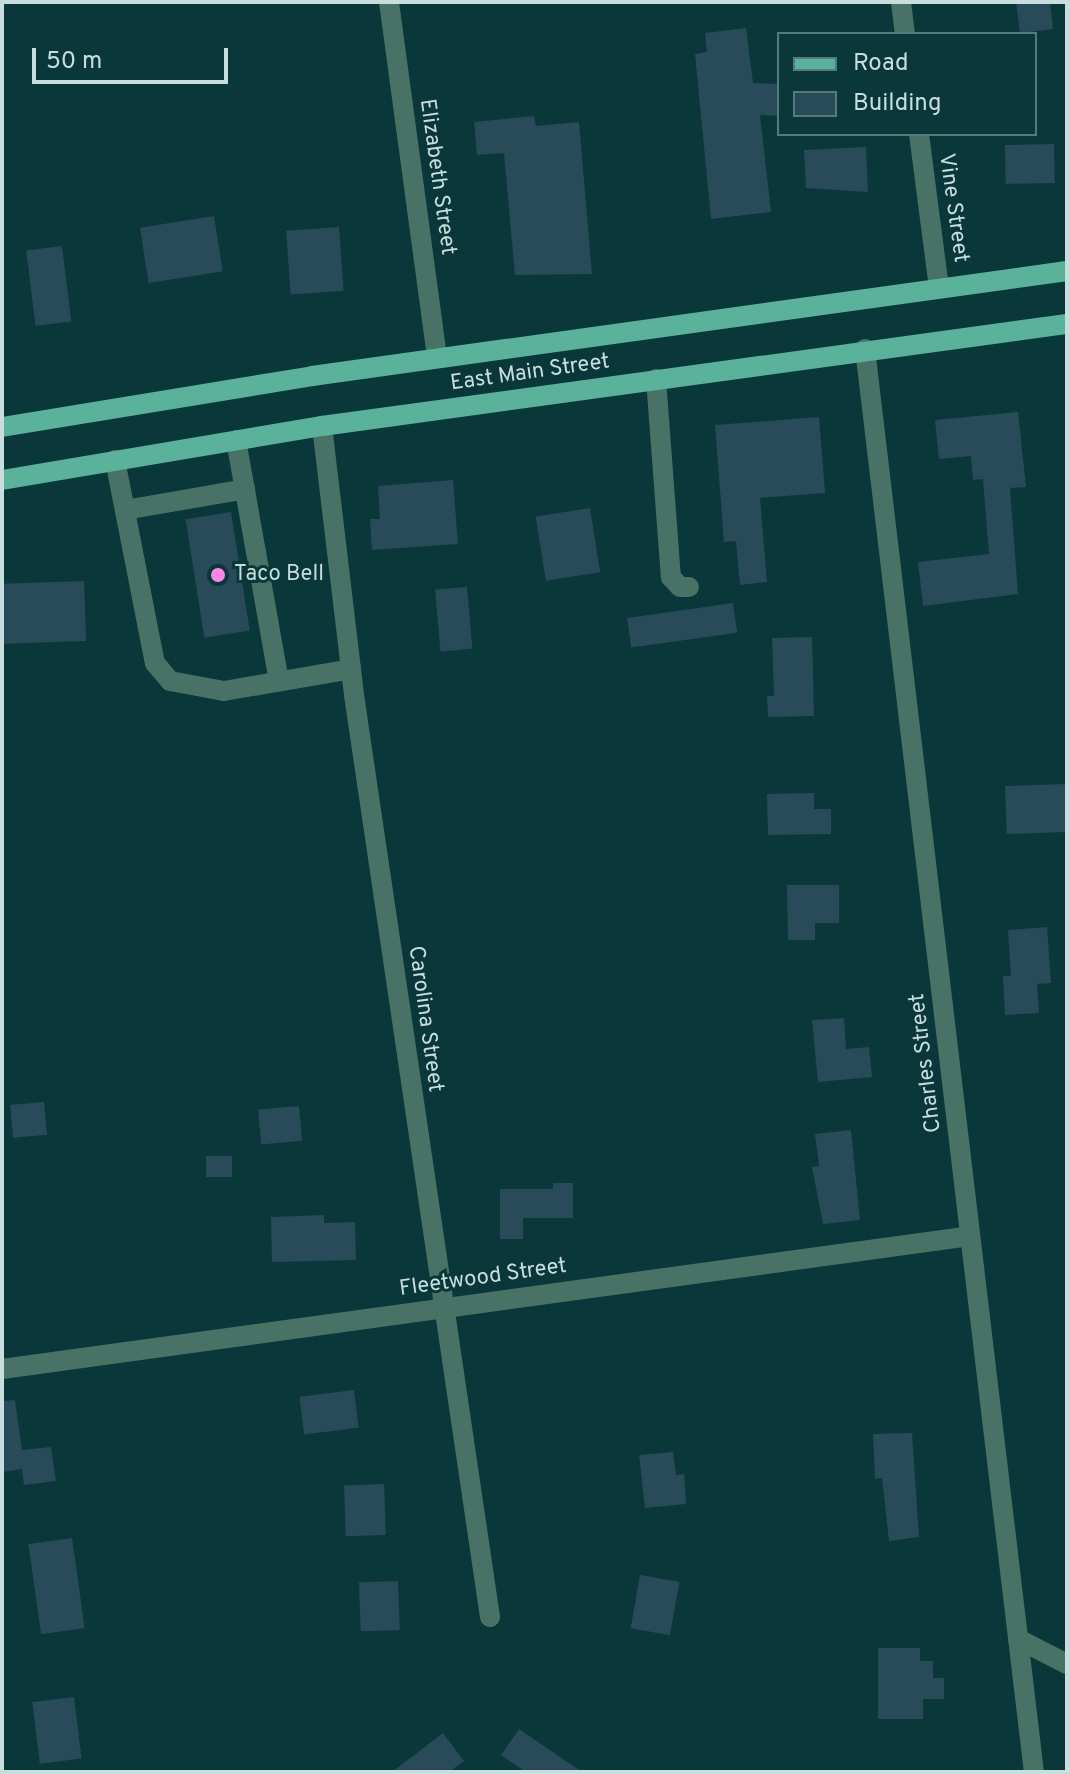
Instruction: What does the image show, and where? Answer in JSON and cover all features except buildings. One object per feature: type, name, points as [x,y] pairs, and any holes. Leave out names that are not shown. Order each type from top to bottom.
[{"type":"main road","name":"East Main Street","points":[[2,427],[437,358],[1067,271]]},
{"type":"main road","name":"East Main Street","points":[[2,480],[322,426],[865,349],[1067,324]]},
{"type":"street","name":"Elizabeth Street","points":[[389,2],[437,358]]},
{"type":"street","points":[[901,2],[905,32]]},
{"type":"street","name":"Vine Street","points":[[919,136],[939,288]]},
{"type":"street","name":"Charles Street","points":[[865,349],[1034,1772]]},
{"type":"street","points":[[656,379],[671,577],[680,587],[689,587]]},
{"type":"street","name":"Carolina Street","points":[[322,426],[351,669],[490,1617]]},
{"type":"street","points":[[236,440],[279,681]]},
{"type":"street","points":[[115,460],[155,663],[170,681],[224,691],[351,669]]},
{"type":"street","points":[[125,510],[245,489]]},
{"type":"street","name":"Fleetwood Street","points":[[2,1369],[970,1236]]},
{"type":"street","points":[[1018,1639],[1067,1664]]},
{"type":"place","name":"Taco Bell","points":[[218,575]]}]
